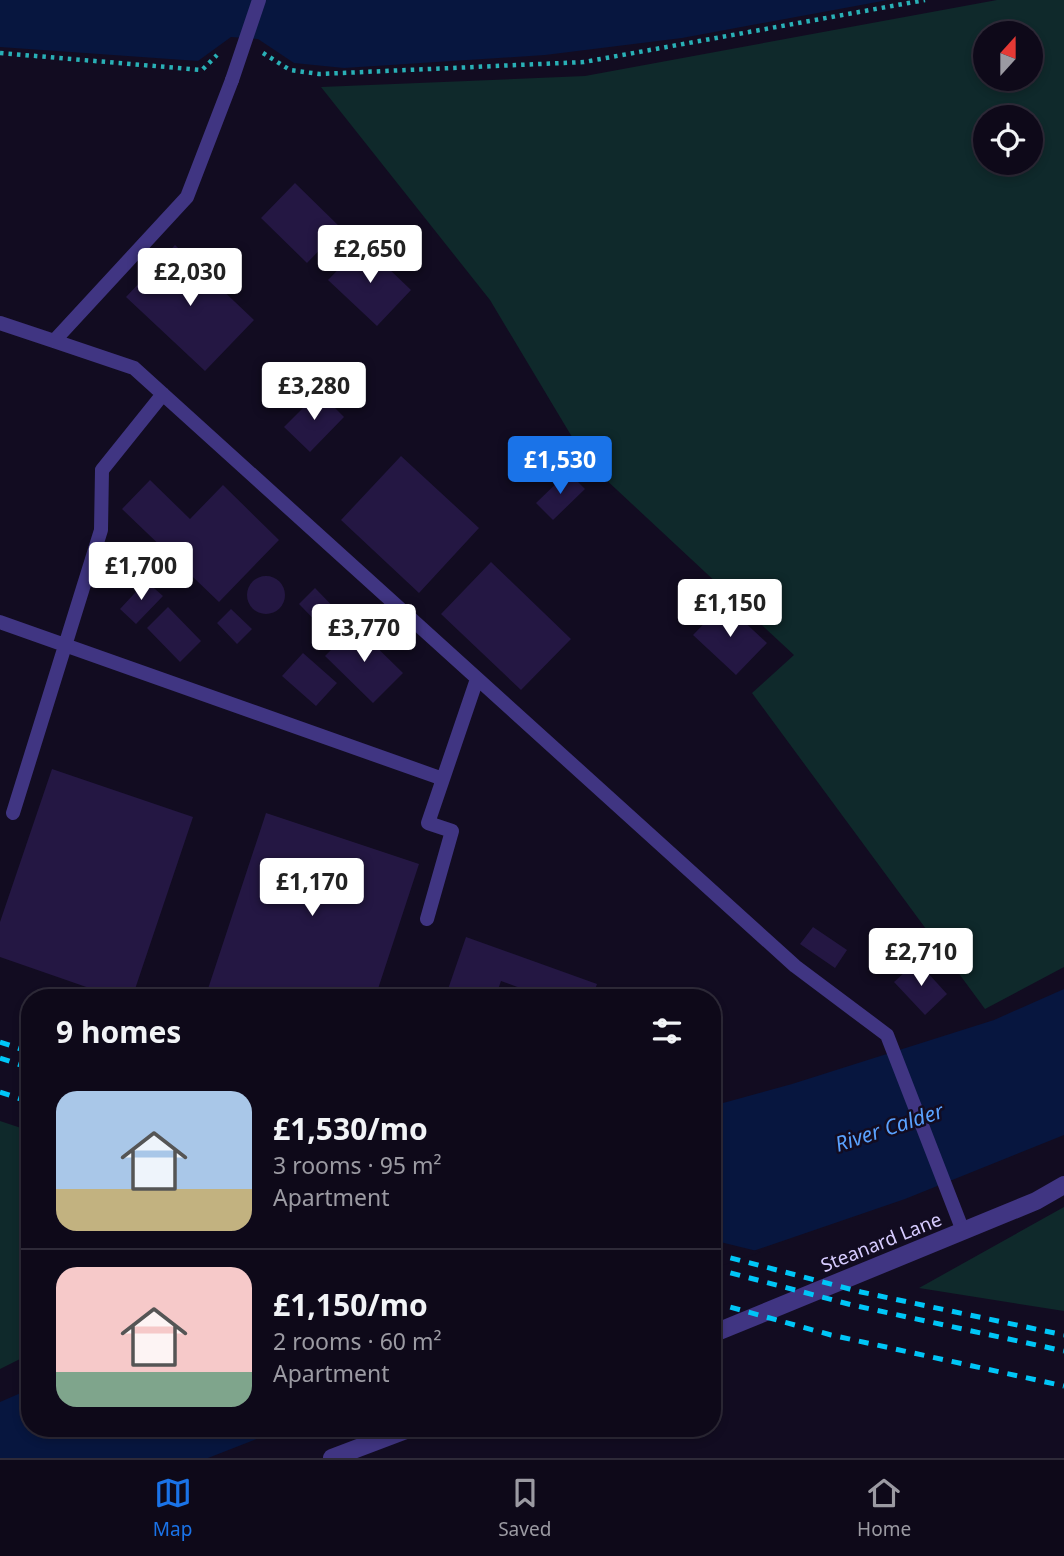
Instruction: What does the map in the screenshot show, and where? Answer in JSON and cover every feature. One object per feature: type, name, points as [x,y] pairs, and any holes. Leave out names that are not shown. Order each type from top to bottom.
[{"type":"street","name":"Steanard Lane","points":[[721,1330],[1036,1201],[1064,1185]]},
{"type":"street","points":[[332,1458],[387,1437]]},
{"type":"lane","points":[[54,341],[187,197],[260,0]]},
{"type":"lane","points":[[0,323],[134,368],[795,966],[887,1035],[963,1231]]},
{"type":"lane","points":[[12,813],[101,530],[102,470],[163,394]]},
{"type":"lane","points":[[0,622],[64,647],[443,779]]},
{"type":"lane","points":[[427,919],[452,831],[428,823],[477,679]]},
{"type":"path","points":[[253,46],[290,70],[319,75],[584,62],[925,0]]},
{"type":"path","points":[[0,53],[202,70],[221,51]]},
{"type":"green space","points":[[997,0],[1064,0],[1064,967],[985,1009],[752,693],[794,655],[587,462],[490,300],[321,87],[585,76]]},
{"type":"green space","points":[[0,1121],[21,1128],[21,1358],[0,1369]]},
{"type":"green space","points":[[1064,1207],[1064,1311],[919,1288]]},
{"type":"water","points":[[0,0],[888,0],[682,38],[545,55],[344,68],[294,63],[258,39],[231,37],[198,61],[0,47]]},
{"type":"water","name":"River Calder","points":[[1064,989],[1064,1135],[905,1199],[721,1262],[721,1104],[792,1084],[994,1020]]},
{"type":"water","points":[[21,1393],[21,1437],[262,1437],[208,1458],[0,1458],[0,1402]]},
{"type":"pier","points":[[721,1242],[761,1252],[721,1266]]},
{"type":"building","points":[[295,183],[341,228],[307,263],[261,218]]},
{"type":"building","points":[[363,244],[411,290],[377,326],[328,280]]},
{"type":"building","points":[[175,245],[254,320],[205,371],[126,297]]},
{"type":"building","points":[[319,392],[344,417],[310,452],[284,427]]},
{"type":"building","points":[[401,456],[479,528],[419,593],[341,520]]},
{"type":"building","points":[[568,472],[585,489],[553,520],[536,503]]},
{"type":"building","points":[[150,480],[190,519],[223,485],[279,540],[219,602],[122,509]]},
{"type":"building","points":[[491,562],[571,639],[521,690],[441,614]]},
{"type":"building","points":[[266,576],[279,582],[285,595],[279,608],[266,614],[253,608],[247,595],[253,582]]},
{"type":"building","points":[[146,581],[163,596],[136,624],[120,609]]},
{"type":"building","points":[[315,588],[348,622],[332,638],[299,604]]},
{"type":"building","points":[[724,603],[767,643],[736,675],[693,635]]},
{"type":"building","points":[[168,607],[201,641],[180,662],[147,628]]},
{"type":"building","points":[[231,609],[252,629],[237,644],[217,623]]},
{"type":"building","points":[[355,626],[403,673],[373,703],[325,656]]},
{"type":"building","points":[[303,653],[337,683],[316,706],[282,676]]},
{"type":"building","points":[[52,769],[193,817],[135,989],[92,989],[0,957],[0,922]]},
{"type":"building","points":[[266,813],[419,864],[378,989],[208,989]]},
{"type":"building","points":[[813,927],[847,950],[835,968],[800,944]]},
{"type":"building","points":[[466,937],[597,984],[595,989],[523,989],[501,981],[498,989],[448,989]]},
{"type":"building","points":[[917,961],[947,994],[925,1015],[894,982]]},
{"type":"railway","points":[[0,1042],[21,1049]]},
{"type":"railway","points":[[0,1058],[21,1065]]},
{"type":"railway","points":[[0,1092],[21,1099]]},
{"type":"railway","points":[[721,1255],[861,1292],[1064,1335]]},
{"type":"railway","points":[[721,1270],[852,1305],[1064,1351]]},
{"type":"railway","points":[[721,1304],[831,1335],[1064,1386]]}]
